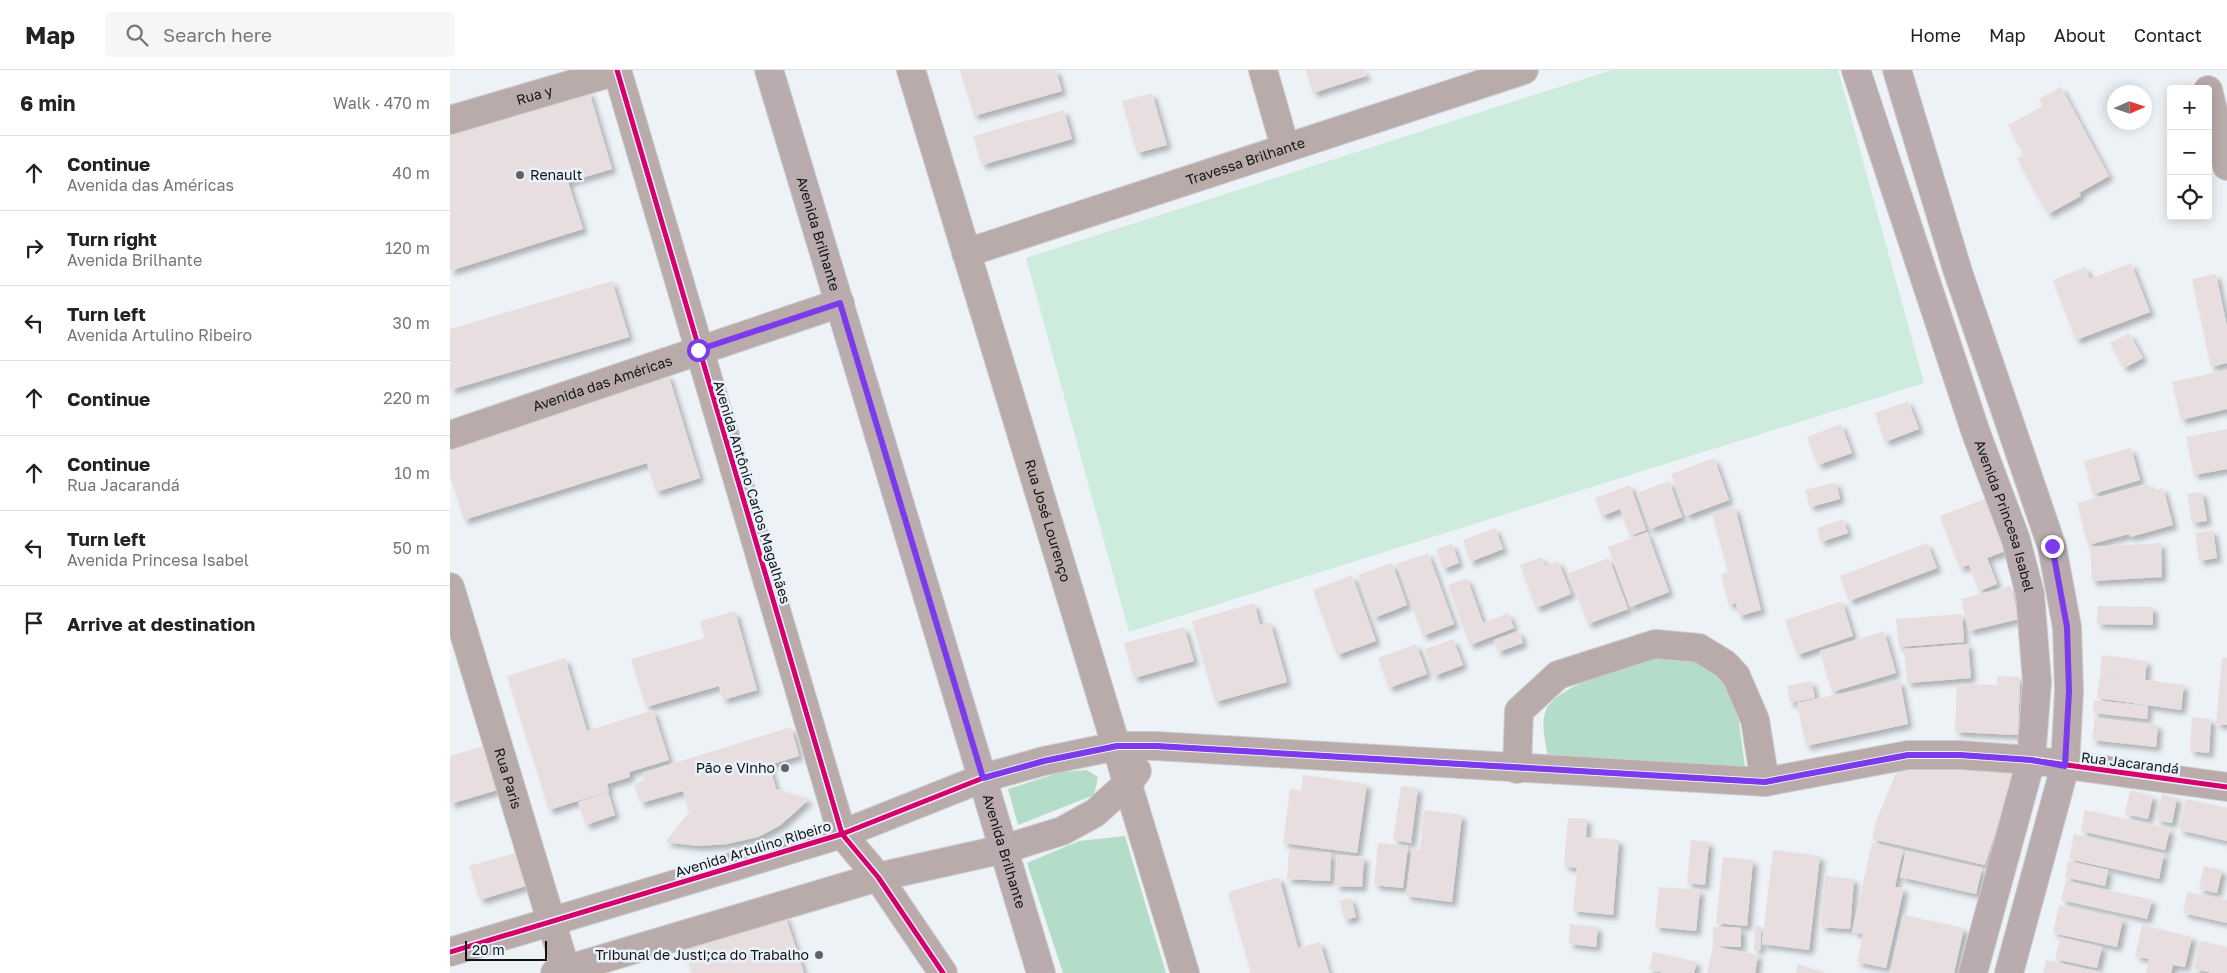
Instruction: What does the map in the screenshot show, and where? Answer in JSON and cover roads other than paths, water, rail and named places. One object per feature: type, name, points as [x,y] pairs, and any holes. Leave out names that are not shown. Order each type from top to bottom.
[{"type":"main road","name":"Avenida Brilhante","points":[[769,70],[1041,973]]},
{"type":"main road","points":[[1897,70],[1958,272],[2052,546],[2067,627],[2069,691],[2065,766],[2009,973]]},
{"type":"main road","name":"Avenida Princesa Isabel","points":[[1861,72],[1976,432],[2019,549],[2030,594],[2037,682],[2031,760],[1973,973]]},
{"type":"street","name":"Rua y","points":[[450,120],[617,70]]},
{"type":"street","name":"Avenida Antônio Carlos Magalhães","points":[[617,70],[842,834]]},
{"type":"street","name":"Rua José Lourenço","points":[[911,70],[1185,973]]},
{"type":"street","points":[[1263,70],[1285,147]]},
{"type":"street","points":[[2203,70],[2207,85]]},
{"type":"street","name":"Travessa Brilhante","points":[[966,253],[1517,71]]},
{"type":"street","points":[[2212,105],[2227,166]]},
{"type":"street","name":"Avenida das Américas","points":[[450,434],[840,303]]},
{"type":"street","name":"Rua Paris","points":[[450,587],[553,921],[561,971]]},
{"type":"street","points":[[1517,769],[1518,711],[1558,675],[1655,644],[1699,648],[1725,664],[1736,676],[1755,720],[1765,782]]},
{"type":"street","name":"Avenida Artulino Ribeiro","points":[[450,952],[842,834],[983,778],[1044,761],[1117,746],[1156,746],[1517,769]]},
{"type":"street","points":[[561,971],[878,877],[1004,849],[1062,831],[1095,813],[1128,783],[1156,746]]},
{"type":"street","name":"Rua Jacarandá","points":[[1517,769],[1765,782],[1908,755],[1960,755],[2031,760],[2227,787]]},
{"type":"street","points":[[842,834],[878,877],[943,973]]},
{"type":"place","name":"Renault","points":[[520,175]]},
{"type":"place","name":"Pão e Vinho","points":[[785,768]]},
{"type":"place","name":"Tribunal de Justi;ca do Trabalho","points":[[819,955]]}]
